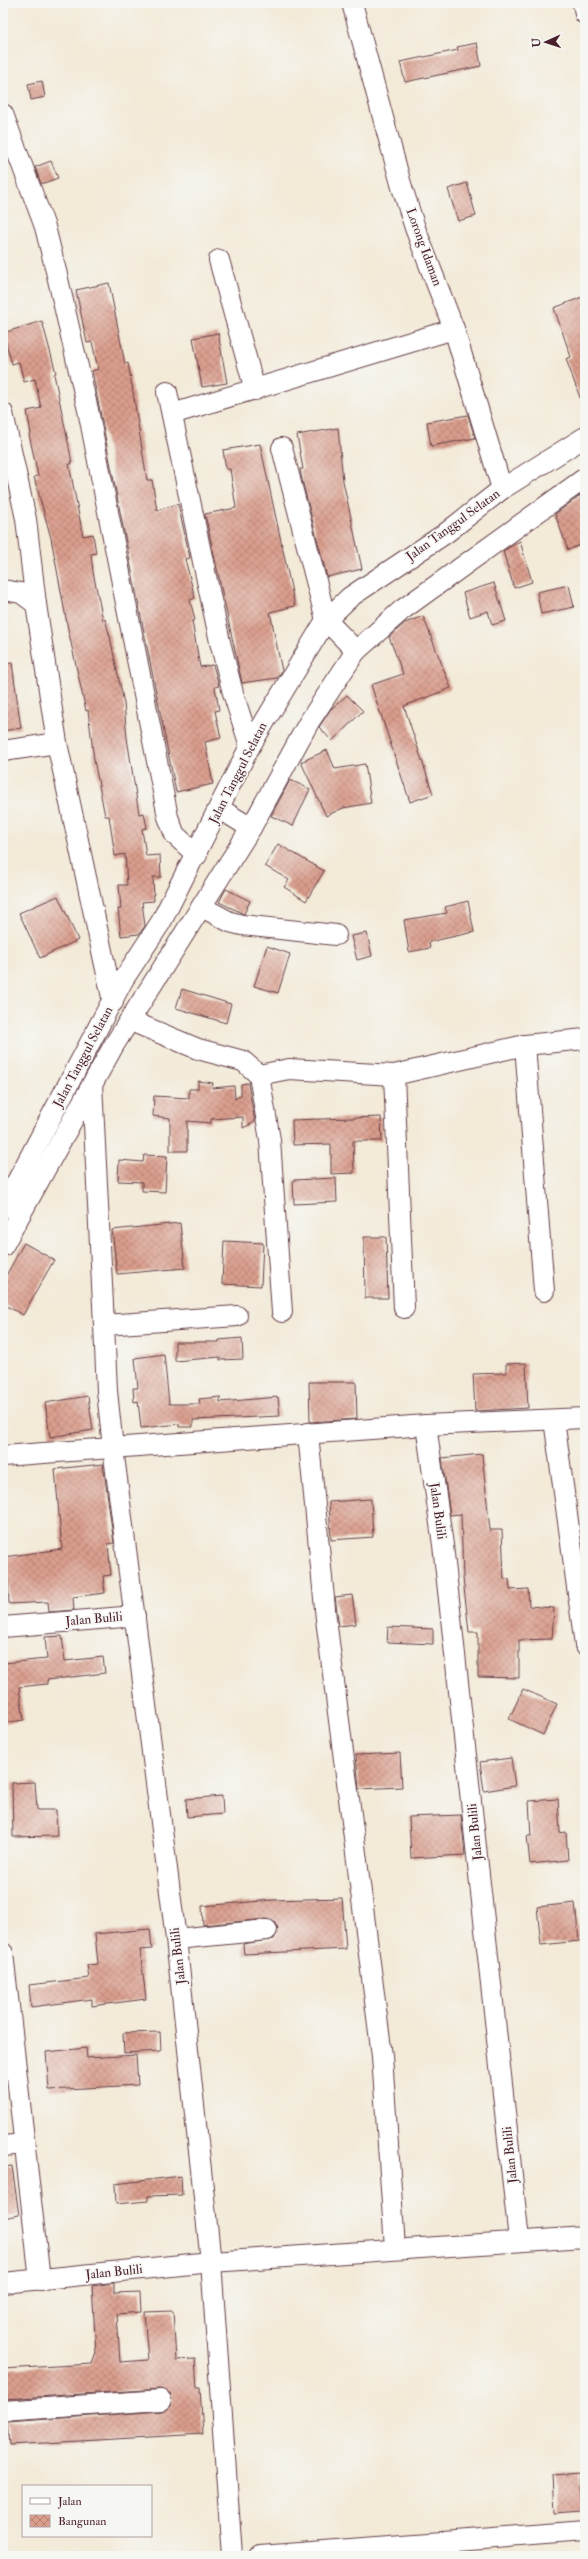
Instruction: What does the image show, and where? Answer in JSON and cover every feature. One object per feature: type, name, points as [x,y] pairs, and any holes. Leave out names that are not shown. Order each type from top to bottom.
[{"type":"street","name":"Lorong Idaman","points":[[352,3],[415,228],[454,329],[502,489]]},
{"type":"street","points":[[583,3],[585,14]]},
{"type":"street","points":[[3,114],[45,227],[59,282],[88,410],[168,817],[175,835],[197,855]]},
{"type":"street","points":[[219,260],[255,390]]},
{"type":"street","points":[[172,414],[454,329]]},
{"type":"street","points":[[167,392],[220,642],[233,693],[250,746]]},
{"type":"street","points":[[3,413],[26,519],[36,604],[57,743],[113,1002]]},
{"type":"street","name":"Jalan Tanggul Selatan","points":[[3,1208],[124,980],[140,957],[197,855],[250,746],[326,620],[350,597],[446,533],[502,489],[585,437]]},
{"type":"street","points":[[282,448],[326,620],[356,651]]},
{"type":"street","name":"Jalan Tanggul Selatan","points":[[3,1246],[92,1084],[251,828],[309,722],[356,651],[402,610],[585,478]]},
{"type":"street","points":[[3,590],[21,593],[36,604]]},
{"type":"street","points":[[3,751],[57,743]]},
{"type":"street","points":[[220,809],[251,828]]},
{"type":"street","points":[[202,907],[230,922],[242,925],[336,934]]},
{"type":"street","points":[[131,1021],[198,1049],[243,1061],[259,1075],[270,1140],[282,1312]]},
{"type":"street","points":[[259,1075],[289,1068],[394,1075],[525,1045],[585,1038]]},
{"type":"street","points":[[525,1045],[544,1291]]},
{"type":"street","points":[[394,1075],[404,1308]]},
{"type":"street","points":[[92,1084],[107,1391],[135,1616]]},
{"type":"street","points":[[104,1325],[237,1316]]},
{"type":"street","points":[[3,1456],[426,1425],[585,1418]]},
{"type":"street","points":[[554,1420],[585,1645]]},
{"type":"street","name":"Jalan Bulili","points":[[426,1425],[443,1545],[519,2240]]},
{"type":"street","points":[[308,1433],[325,1613],[382,2056],[396,2248]]},
{"type":"street","name":"Jalan Bulili","points":[[3,1627],[135,1616],[176,1939],[211,2262]]},
{"type":"street","points":[[176,1939],[267,1930]]},
{"type":"street","points":[[3,1953],[7,2017],[40,2280]]},
{"type":"street","points":[[3,2146],[24,2144]]},
{"type":"street","name":"Jalan Bulili","points":[[3,2283],[211,2262],[396,2248],[585,2237]]},
{"type":"street","points":[[211,2262],[232,2556]]},
{"type":"street","points":[[3,2411],[161,2400]]},
{"type":"street","points":[[260,2556],[410,2550],[585,2531]]},
{"type":"building","points":[[477,43],[481,66],[405,82],[400,62],[458,50],[457,47]]},
{"type":"building","points":[[42,81],[45,97],[31,100],[28,84]]},
{"type":"building","points":[[51,161],[58,178],[41,184],[35,167]]},
{"type":"building","points":[[467,183],[476,216],[458,221],[448,189]]},
{"type":"building","points":[[109,283],[125,364],[128,363],[147,480],[152,480],[157,510],[178,504],[190,558],[185,559],[195,598],[190,600],[195,620],[192,621],[200,667],[213,665],[219,686],[215,687],[219,710],[215,711],[221,738],[205,742],[213,784],[176,792],[92,371],[98,369],[92,342],[87,343],[76,290]]},
{"type":"building","points":[[585,296],[585,406],[583,406],[566,359],[571,357],[554,308]]},
{"type":"building","points":[[42,321],[56,373],[54,374],[69,447],[72,464],[69,464],[83,536],[93,534],[96,553],[91,554],[93,572],[103,620],[105,619],[110,637],[124,703],[127,738],[139,814],[144,813],[147,828],[142,829],[146,856],[160,855],[161,877],[153,877],[154,901],[142,902],[145,926],[139,934],[121,936],[118,909],[121,909],[119,885],[127,885],[125,854],[115,856],[109,816],[105,816],[94,760],[88,710],[86,711],[68,629],[51,538],[34,477],[38,476],[29,434],[31,434],[27,411],[41,408],[35,379],[24,382],[19,362],[12,364],[3,333]]},
{"type":"building","points":[[218,333],[227,383],[202,387],[193,338]]},
{"type":"building","points":[[468,415],[475,438],[431,446],[427,422]]},
{"type":"building","points":[[338,428],[343,481],[362,569],[327,577],[302,480],[300,469],[303,469],[297,435]]},
{"type":"building","points":[[260,444],[295,606],[270,612],[282,671],[277,678],[242,683],[205,514],[236,508],[230,469],[226,469],[223,450]]},
{"type":"building","points":[[585,492],[585,543],[568,550],[555,514]]},
{"type":"building","points":[[520,541],[532,582],[514,588],[503,551]]},
{"type":"building","points":[[494,583],[506,621],[492,625],[488,611],[470,617],[463,593]]},
{"type":"building","points":[[569,585],[574,607],[541,614],[537,592]]},
{"type":"building","points":[[423,616],[451,688],[404,706],[433,794],[410,802],[371,685],[403,674],[389,637],[405,623]]},
{"type":"building","points":[[12,663],[21,728],[3,731],[3,664]]},
{"type":"building","points":[[347,695],[363,711],[332,741],[319,727],[330,710]]},
{"type":"building","points":[[327,750],[335,769],[365,764],[371,803],[343,808],[326,816],[301,762]]},
{"type":"building","points":[[290,780],[310,789],[293,826],[271,816]]},
{"type":"building","points":[[278,844],[324,871],[306,901],[284,887],[289,880],[265,866]]},
{"type":"building","points":[[226,889],[250,901],[244,914],[219,902]]},
{"type":"building","points":[[58,896],[78,940],[40,958],[19,913]]},
{"type":"building","points":[[468,901],[474,932],[429,942],[430,948],[409,952],[404,920],[447,913],[445,907]]},
{"type":"building","points":[[367,933],[372,956],[357,960],[351,936]]},
{"type":"building","points":[[267,946],[290,954],[278,993],[254,986]]},
{"type":"building","points":[[182,989],[231,1004],[226,1023],[176,1008]]},
{"type":"building","points":[[198,1081],[213,1083],[212,1088],[234,1086],[235,1099],[241,1095],[241,1084],[248,1083],[255,1122],[243,1128],[243,1117],[211,1119],[211,1123],[187,1121],[187,1151],[170,1151],[170,1118],[153,1116],[154,1096],[189,1098],[189,1089],[198,1089]]},
{"type":"building","points":[[381,1117],[382,1141],[353,1141],[354,1173],[331,1174],[331,1144],[293,1145],[292,1120]]},
{"type":"building","points":[[144,1155],[167,1156],[165,1192],[142,1191],[142,1182],[118,1181],[119,1160],[143,1162]]},
{"type":"building","points":[[336,1178],[337,1202],[294,1204],[293,1180]]},
{"type":"building","points":[[180,1223],[185,1268],[117,1274],[112,1230]]},
{"type":"building","points":[[364,1237],[386,1237],[388,1298],[365,1298]]},
{"type":"building","points":[[224,1241],[263,1243],[261,1286],[222,1284]]},
{"type":"building","points":[[24,1243],[54,1260],[23,1315],[3,1304],[3,1281]]},
{"type":"building","points":[[242,1338],[243,1359],[220,1360],[220,1357],[175,1361],[175,1342],[219,1342],[219,1340]]},
{"type":"building","points":[[164,1354],[169,1404],[200,1404],[199,1399],[220,1397],[220,1402],[278,1397],[280,1416],[193,1420],[193,1427],[179,1427],[179,1424],[141,1428],[138,1401],[134,1402],[133,1388],[138,1388],[135,1358]]},
{"type":"building","points":[[526,1363],[528,1408],[475,1411],[473,1374],[506,1373],[506,1364]]},
{"type":"building","points":[[309,1382],[356,1382],[357,1419],[310,1422]]},
{"type":"building","points":[[88,1396],[93,1430],[50,1437],[45,1403]]},
{"type":"building","points":[[482,1454],[490,1530],[502,1530],[504,1579],[509,1579],[510,1590],[528,1589],[529,1606],[554,1608],[552,1639],[519,1640],[519,1678],[478,1677],[478,1632],[469,1632],[463,1578],[461,1514],[450,1515],[442,1458]]},
{"type":"building","points":[[103,1464],[114,1543],[108,1544],[111,1575],[103,1576],[105,1593],[73,1597],[74,1610],[49,1612],[48,1602],[9,1604],[8,1578],[3,1579],[3,1557],[62,1549],[55,1469]]},
{"type":"building","points":[[371,1499],[373,1537],[331,1540],[329,1502]]},
{"type":"building","points":[[352,1595],[356,1624],[339,1626],[335,1597]]},
{"type":"building","points":[[388,1627],[433,1629],[433,1644],[387,1642]]},
{"type":"building","points":[[62,1636],[65,1661],[103,1657],[105,1673],[47,1680],[47,1684],[19,1687],[24,1720],[3,1723],[3,1698],[7,1698],[4,1663],[47,1659],[45,1637]]},
{"type":"building","points":[[523,1689],[557,1704],[543,1735],[509,1719]]},
{"type":"building","points":[[400,1753],[402,1787],[359,1789],[356,1755]]},
{"type":"building","points":[[511,1758],[515,1786],[484,1791],[480,1762]]},
{"type":"building","points":[[35,1782],[37,1810],[56,1810],[57,1836],[13,1837],[12,1783]]},
{"type":"building","points":[[222,1796],[223,1814],[187,1817],[186,1799]]},
{"type":"building","points":[[558,1799],[560,1833],[566,1832],[568,1860],[530,1864],[527,1836],[531,1836],[529,1801]]},
{"type":"building","points":[[461,1815],[465,1855],[411,1858],[409,1817]]},
{"type":"building","points":[[342,1898],[346,1949],[244,1954],[243,1944],[274,1939],[278,1929],[276,1923],[266,1919],[203,1925],[202,1906],[273,1900]]},
{"type":"building","points":[[575,1903],[579,1941],[541,1945],[537,1907]]},
{"type":"building","points":[[150,1929],[152,1949],[140,1950],[146,1999],[92,2006],[92,1999],[31,2007],[29,1985],[89,1978],[87,1965],[98,1964],[95,1934]]},
{"type":"building","points":[[160,2032],[161,2051],[124,2053],[123,2033]]},
{"type":"building","points":[[86,2048],[87,2058],[136,2055],[138,2085],[49,2090],[46,2052]]},
{"type":"building","points":[[12,2166],[19,2215],[3,2218],[3,2167]]},
{"type":"building","points":[[181,2176],[182,2195],[148,2196],[148,2201],[116,2204],[115,2184]]},
{"type":"building","points":[[114,2283],[114,2293],[140,2292],[141,2312],[117,2314],[120,2362],[148,2360],[144,2312],[173,2311],[176,2360],[195,2359],[197,2388],[200,2388],[203,2434],[9,2445],[7,2422],[162,2411],[171,2405],[171,2394],[160,2389],[5,2399],[3,2369],[92,2364],[96,2353],[92,2286]]},
{"type":"building","points":[[579,2473],[582,2511],[555,2513],[553,2475]]}]
